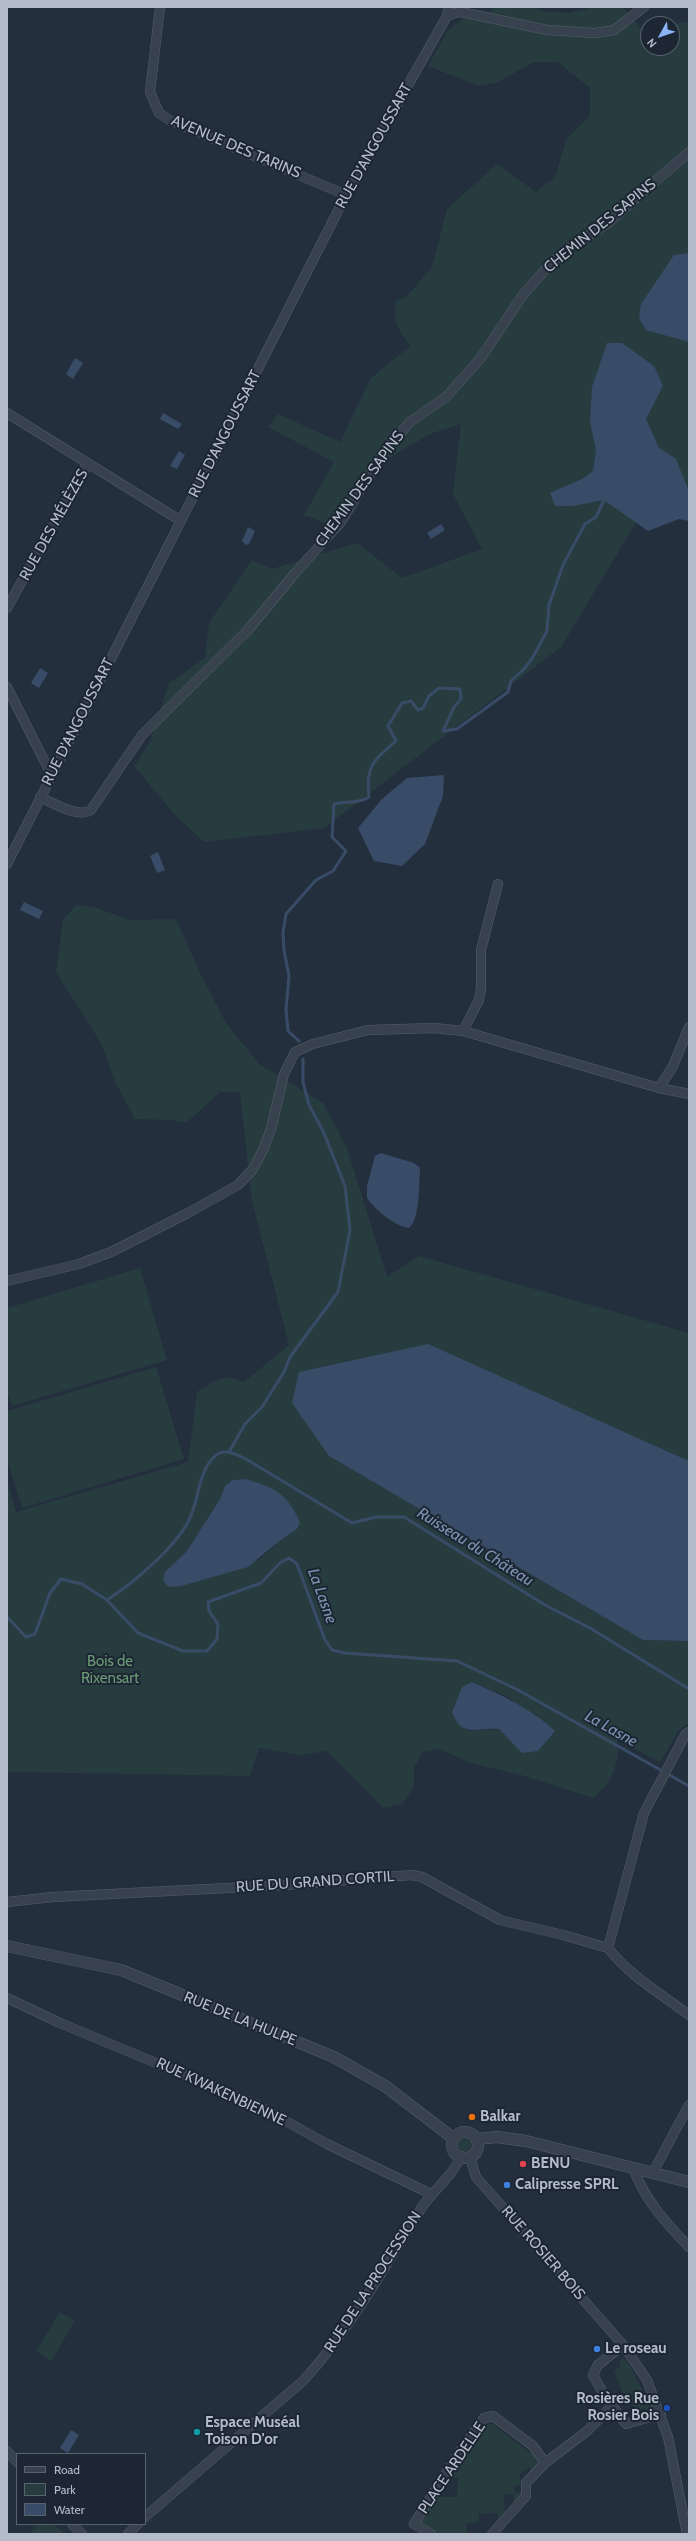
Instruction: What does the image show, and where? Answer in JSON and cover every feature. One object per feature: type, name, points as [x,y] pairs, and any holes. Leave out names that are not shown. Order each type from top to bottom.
[{"type":"street","name":"AVENUE DES TARINS","points":[[160,7],[150,92],[159,112],[169,120],[346,195]]},
{"type":"street","points":[[448,12],[466,13],[547,30],[595,34],[614,30],[644,7]]},
{"type":"street","name":"RUE D'ANGOUSSART","points":[[7,864],[51,774],[182,521],[346,195],[448,12]]},
{"type":"street","name":"CHEMIN DES SAPINS","points":[[40,797],[76,812],[84,813],[91,810],[142,735],[248,630],[296,572],[341,522],[384,452],[410,422],[447,396],[480,360],[522,296],[550,264],[571,247],[608,224],[689,152]]},
{"type":"street","points":[[7,413],[182,521]]},
{"type":"street","name":"RUE DES MÉLÈZES","points":[[7,608],[88,463]]},
{"type":"street","points":[[7,687],[51,774]]},
{"type":"street","points":[[463,1031],[479,1000],[481,988],[481,950],[498,884]]},
{"type":"street","points":[[659,1088],[673,1066],[689,1027]]},
{"type":"street","points":[[7,1281],[79,1264],[111,1252],[188,1213],[238,1185],[253,1169],[263,1150],[271,1129],[284,1074],[295,1052],[313,1044],[368,1030],[434,1028],[463,1031],[659,1088],[689,1094]]},
{"type":"street","points":[[689,1732],[685,1735],[669,1763],[644,1813],[608,1948],[625,1969],[641,1983],[689,2014]]},
{"type":"street","name":"RUE DU GRAND CORTIL","points":[[7,1902],[412,1875],[422,1877],[500,1920],[563,1935],[608,1948]]},
{"type":"street","name":"RUE DE LA HULPE","points":[[7,1946],[121,1970],[334,2058],[385,2086],[454,2138]]},
{"type":"street","name":"RUE KWAKENBIENNE","points":[[7,1998],[60,2023],[257,2105],[327,2144],[431,2194]]},
{"type":"street","points":[[653,2172],[689,2105]]},
{"type":"street","points":[[477,2139],[477,2150],[465,2157],[452,2148],[454,2138],[458,2134],[468,2132],[477,2139],[497,2137],[509,2138],[633,2167],[689,2182]]},
{"type":"street","name":"RUE DE LA PROCESSION","points":[[146,2516],[304,2380],[323,2360],[348,2325],[431,2194],[455,2170],[465,2157]]},
{"type":"street","name":"RUE ROSIER BOIS","points":[[465,2157],[476,2177],[623,2345],[647,2380],[661,2414],[676,2472],[687,2534]]},
{"type":"street","points":[[633,2167],[647,2198],[689,2247]]},
{"type":"street","points":[[455,2170],[468,2172],[476,2177]]},
{"type":"street","points":[[623,2345],[598,2364],[593,2375],[612,2406],[626,2424],[661,2414]]},
{"type":"street","points":[[492,2534],[526,2496],[526,2483],[545,2463],[586,2432],[612,2406]]},
{"type":"street","name":"PLACE ARDELLE","points":[[431,2534],[414,2524],[458,2454],[484,2418],[493,2416],[533,2446],[545,2463]]},
{"type":"street","points":[[7,2451],[16,2461]]},
{"type":"street","points":[[73,2525],[82,2534]]},
{"type":"street","points":[[128,2534],[137,2525]]},
{"type":"green space","points":[[494,7],[538,7],[541,11],[569,13],[594,7],[623,7],[640,27],[640,56],[680,56],[680,23],[689,22],[689,511],[652,496],[561,647],[324,828],[204,842],[176,816],[134,766],[149,744],[169,683],[205,658],[209,623],[252,560],[272,569],[357,543],[402,578],[482,549],[453,494],[461,424],[430,434],[386,460],[338,528],[304,515],[334,462],[268,427],[278,414],[340,442],[371,378],[410,346],[397,325],[395,314],[396,301],[407,296],[432,267],[447,209],[497,164],[536,192],[555,177],[566,140],[590,115],[590,88],[558,62],[533,62],[499,82],[479,86],[428,66],[448,30],[468,15],[490,13]]},
{"type":"green space","name":"Bois de Rixensart","points":[[76,905],[94,907],[130,920],[176,919],[199,971],[226,1023],[259,1064],[323,1103],[347,1148],[387,1277],[419,1256],[689,1333],[689,1461],[428,1345],[329,1456],[643,1640],[689,1641],[689,1723],[678,1731],[660,1762],[618,1740],[616,1765],[610,1779],[600,1792],[593,1798],[521,1775],[470,1763],[440,1749],[423,1752],[414,1768],[414,1787],[402,1804],[383,1808],[327,1751],[300,1755],[259,1748],[250,1776],[7,1772],[7,1481],[16,1512],[188,1462],[197,1392],[220,1379],[231,1378],[243,1383],[289,1345],[252,1201],[240,1092],[220,1092],[186,1123],[170,1120],[135,1119],[116,1084],[101,1043],[56,972],[63,920]],"holes":[[[245,1479],[262,1484],[297,1529],[278,1542],[259,1560],[165,1572],[187,1551],[220,1499],[225,1486],[232,1480]],[[472,1682],[508,1697],[523,1709],[538,1715],[507,1737],[499,1729],[468,1731],[452,1712],[462,1687]]]},
{"type":"green space","points":[[140,1268],[167,1360],[12,1406],[7,1390],[7,1308]]},
{"type":"green space","points":[[156,1367],[184,1459],[22,1508],[7,1459],[7,1411]]},
{"type":"green space","points":[[463,2139],[467,2139],[471,2145],[467,2151],[463,2151],[459,2147],[459,2143]]},
{"type":"green space","points":[[60,2312],[75,2321],[51,2361],[36,2351]]},
{"type":"green space","points":[[623,2358],[630,2366],[653,2411],[648,2413],[645,2408],[639,2411],[624,2396],[614,2372],[621,2365],[620,2360]]},
{"type":"green space","points":[[490,2423],[498,2425],[496,2427],[535,2456],[538,2467],[531,2474],[529,2467],[519,2475],[522,2484],[514,2486],[515,2493],[521,2493],[521,2497],[518,2501],[514,2501],[514,2494],[504,2495],[505,2515],[499,2521],[497,2513],[478,2514],[479,2522],[466,2523],[467,2534],[436,2534],[418,2523],[436,2497],[457,2497],[458,2478],[451,2478],[451,2475],[486,2426]]},
{"type":"green space","points":[[37,2525],[54,2525],[65,2534],[29,2534]]},
{"type":"water","points":[[689,253],[689,342],[646,330],[639,318],[641,304],[674,255]]},
{"type":"water","points":[[607,343],[622,343],[654,366],[663,386],[646,419],[659,448],[676,459],[689,491],[689,521],[679,519],[648,531],[604,500],[573,506],[555,506],[550,493],[584,478],[593,471],[596,450],[590,422],[592,387]]},
{"type":"water","points":[[75,358],[83,363],[73,379],[66,374]]},
{"type":"water","points":[[163,413],[182,424],[178,429],[160,419]]},
{"type":"water","points":[[179,451],[185,455],[177,469],[170,466]]},
{"type":"water","points":[[441,524],[445,530],[431,539],[427,533]]},
{"type":"water","points":[[248,527],[255,531],[249,544],[246,545],[242,541]]},
{"type":"water","points":[[40,668],[48,673],[39,688],[31,683]]},
{"type":"water","points":[[444,775],[443,796],[425,844],[402,866],[374,861],[358,828],[382,799],[407,778]]},
{"type":"water","points":[[158,852],[165,870],[157,873],[150,856]]},
{"type":"water","points":[[24,902],[43,911],[39,919],[20,910]]},
{"type":"water","points":[[381,1153],[414,1163],[420,1168],[417,1209],[413,1223],[409,1228],[404,1227],[386,1217],[367,1198],[367,1186],[375,1156]]},
{"type":"water","points":[[428,1344],[689,1461],[689,1641],[643,1640],[329,1456],[292,1403],[299,1372]]},
{"type":"water","points":[[245,1479],[265,1485],[285,1498],[291,1505],[300,1523],[297,1529],[278,1542],[248,1567],[181,1586],[168,1587],[163,1580],[165,1572],[187,1551],[220,1499],[225,1486],[232,1480]]},
{"type":"water","points":[[472,1682],[527,1709],[555,1731],[538,1751],[522,1753],[499,1729],[465,1729],[460,1726],[452,1712],[462,1687]]},
{"type":"water","points":[[71,2430],[79,2435],[68,2453],[60,2448]]},
{"type":"waterway","points":[[299,1041],[288,1031],[286,1010],[289,976],[284,950],[283,932],[286,914],[316,880],[333,871],[346,851],[332,837],[334,804],[357,802],[369,797],[368,778],[370,771],[373,764],[382,753],[396,741],[388,726],[402,703],[411,701],[418,710],[423,708],[429,696],[439,688],[460,689],[461,699],[454,707],[443,731],[457,729],[508,692],[511,681],[524,669],[533,657],[547,631],[549,605],[563,565],[585,524],[596,517],[604,500]]},
{"type":"waterway","points":[[229,1452],[245,1424],[262,1407],[284,1372],[290,1357],[338,1292],[350,1230],[345,1186],[324,1133],[309,1105],[303,1082],[303,1059]]},
{"type":"waterway","name":"Ruisseau du Château","points":[[107,1600],[141,1575],[164,1553],[183,1531],[193,1512],[205,1470],[215,1456],[219,1453],[226,1452],[246,1459],[352,1523],[376,1517],[404,1517],[545,1605],[590,1628],[689,1689]]},
{"type":"waterway","name":"La Lasne","points":[[7,1617],[26,1637],[35,1634],[50,1593],[61,1579],[82,1584],[107,1600],[138,1633],[183,1651],[207,1651],[217,1639],[218,1624],[209,1611],[208,1602],[261,1583],[280,1563],[289,1558],[297,1564],[325,1640],[332,1650],[345,1653],[457,1661],[518,1690],[689,1786]]},
{"type":"place","name":"Balkar","points":[[472,2117]]},
{"type":"place","name":"BENU","points":[[523,2164]]},
{"type":"place","name":"Calipresse SPRL","points":[[507,2185]]},
{"type":"place","name":"Le roseau","points":[[597,2349]]},
{"type":"place","name":"Rosières Rue Rosier Bois","points":[[667,2408]]},
{"type":"place","name":"Espace Muséal Toison D'or","points":[[197,2432]]}]
